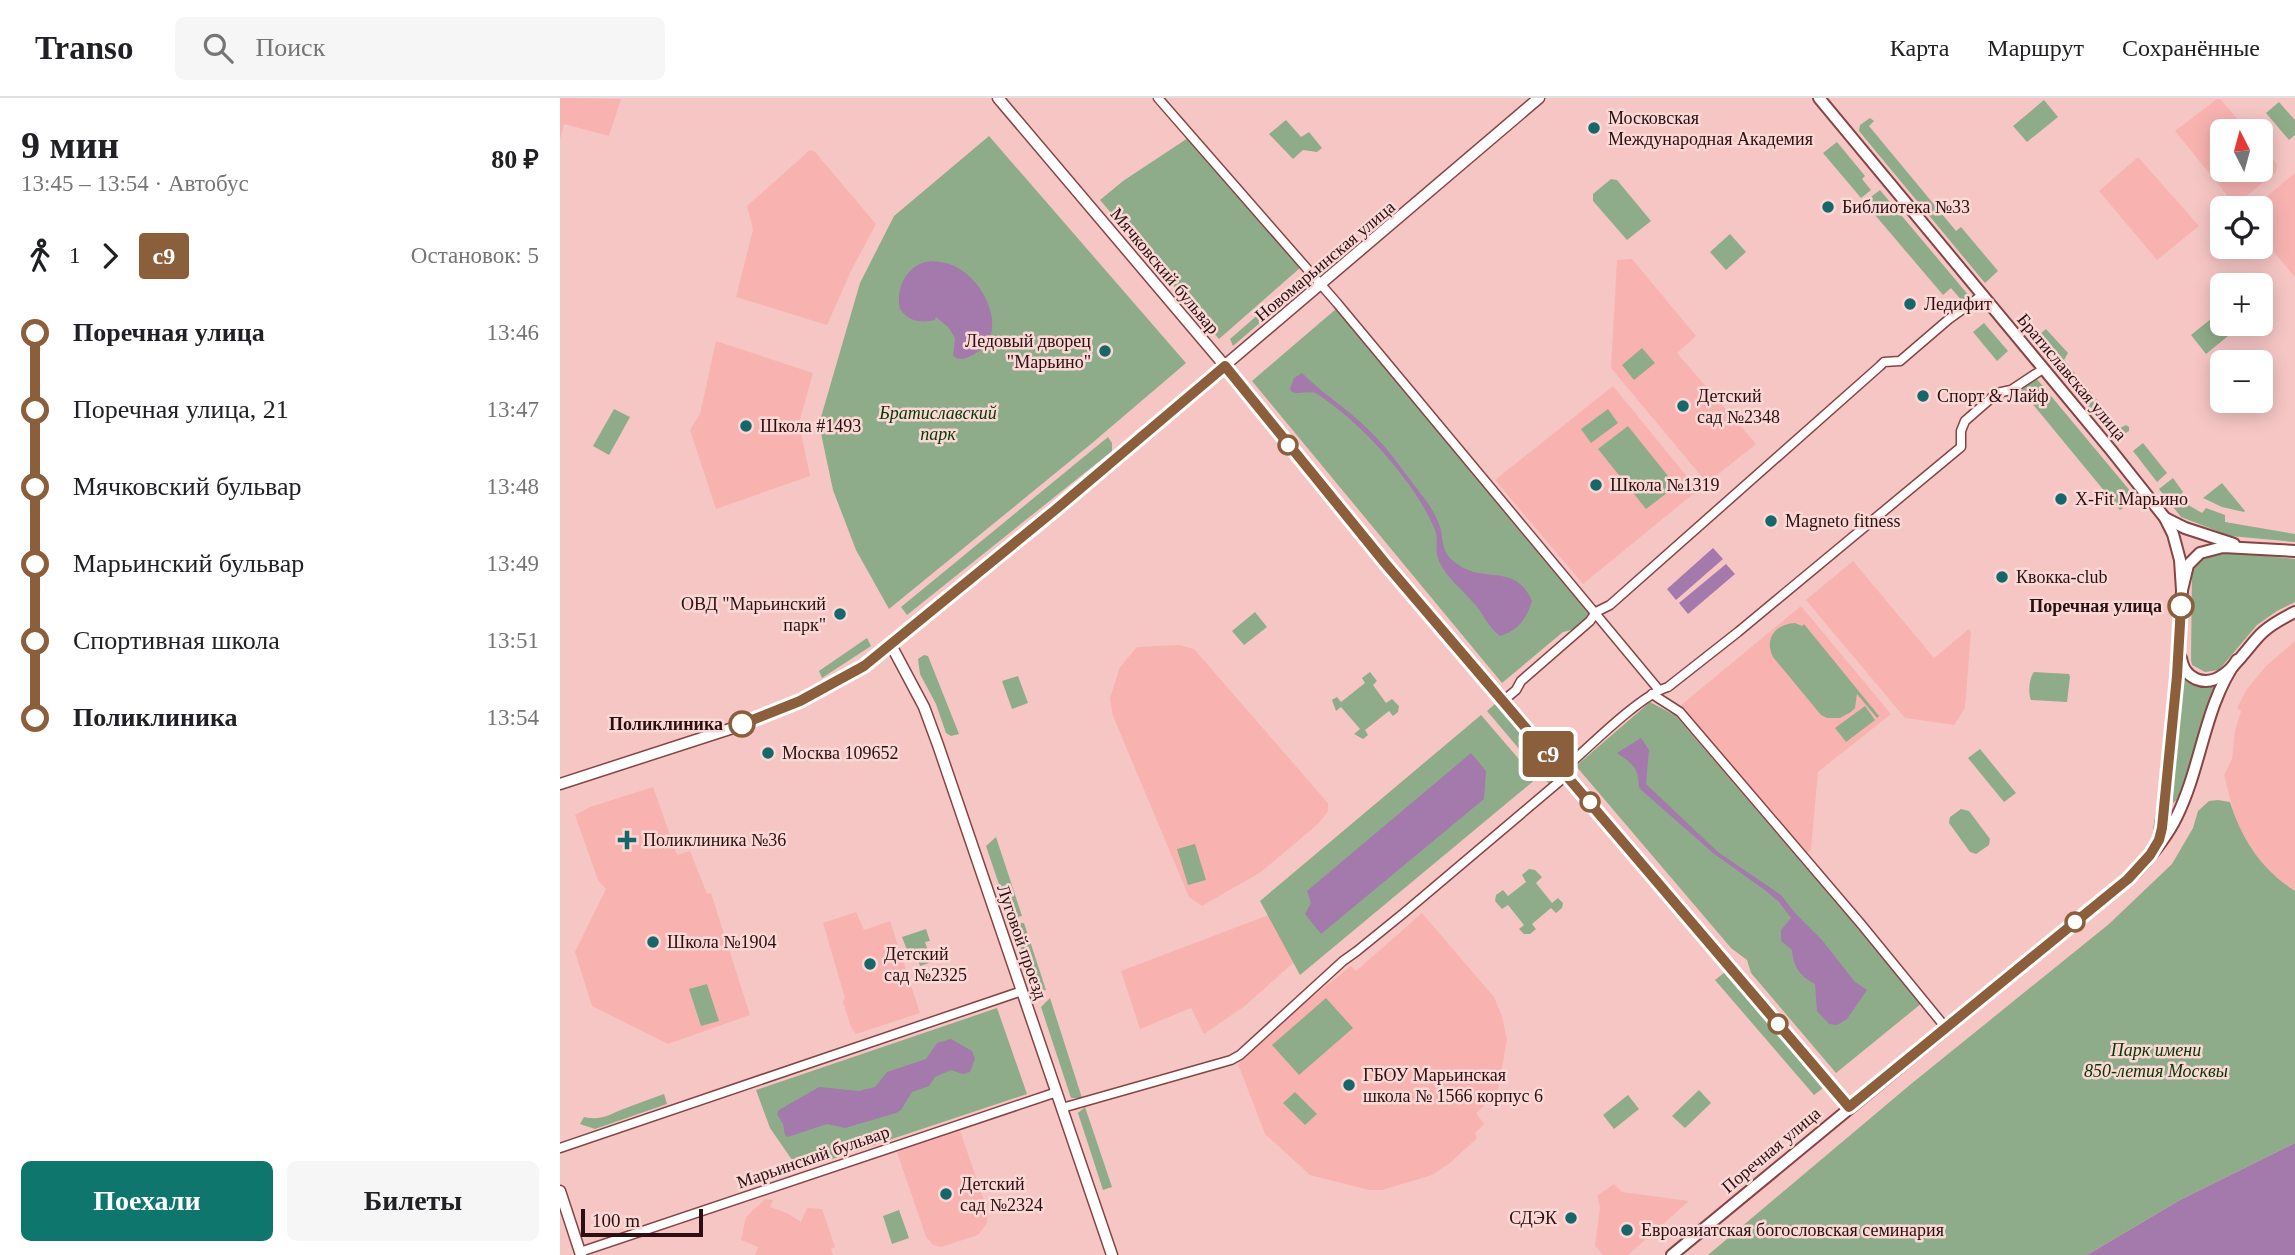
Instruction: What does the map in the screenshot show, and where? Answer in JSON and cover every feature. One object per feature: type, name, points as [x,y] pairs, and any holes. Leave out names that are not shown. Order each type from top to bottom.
[{"type":"main road","name":"Братиславская улица","points":[[1819,98],[2165,518],[2173,534],[2180,560],[2182,590]]},
{"type":"main road","name":"Братиславская улица","points":[[2165,518],[2195,532],[2241,547]]},
{"type":"main road","name":"Поречная улица","points":[[2150,855],[2159,840],[2162,828],[2182,590],[2188,565],[2200,553],[2223,547],[2293,552]]},
{"type":"main road","name":"Поречная улица","points":[[2179,648],[2186,672],[2203,681],[2220,677],[2263,632],[2295,612]]},
{"type":"main road","name":"Поречная улица","points":[[1672,1255],[2128,879],[2165,837],[2179,811],[2217,697],[2237,660]]},
{"type":"street","name":"Мячковский бульвар","points":[[998,98],[1225,366],[1340,509],[1849,1107]]},
{"type":"street","points":[[1158,98],[1320,284],[1596,612],[1656,692],[1680,712],[1946,1028]]},
{"type":"street","name":"Новомарьинская улица","points":[[560,783],[736,727],[800,701],[848,676],[891,645],[1225,366],[1539,98]]},
{"type":"street","points":[[1503,701],[1516,690],[1521,681],[1590,621],[1596,612],[1610,605],[1884,362],[1900,360],[1981,296]]},
{"type":"street","points":[[1062,1108],[1231,1060],[1240,1055],[1343,961],[1405,912],[1656,692],[1668,687],[1738,632],[1961,447],[1961,432],[1965,421],[1997,393],[2011,390],[2043,369]]},
{"type":"street","name":"Луговой проезд","points":[[891,645],[924,707],[1112,1255]]},
{"type":"street","points":[[560,1148],[1022,991]]},
{"type":"street","name":"Марьинский бульвар","points":[[577,1254],[1057,1092]]},
{"type":"street","points":[[560,1191],[577,1254]]},
{"type":"shaded area","points":[[560,98],[621,99],[609,136],[564,124],[560,139]]},
{"type":"shaded area","points":[[2217,99],[2238,119],[2210,119],[2210,174],[2175,131]]},
{"type":"shaded area","points":[[810,150],[815,152],[876,224],[827,325],[736,297],[753,230],[747,206]]},
{"type":"shaded area","points":[[2138,157],[2199,226],[2157,260],[2099,191]]},
{"type":"shaded area","points":[[2273,160],[2277,164],[2273,174]]},
{"type":"shaded area","points":[[2295,173],[2295,277],[2273,251],[2273,196],[2267,196]]},
{"type":"shaded area","points":[[2216,182],[2264,182],[2246,196],[2228,196]]},
{"type":"shaded area","name":"Детский сад №2348","points":[[1632,259],[1696,336],[1677,353],[1756,444],[1707,483],[1611,368],[1617,260]]},
{"type":"shaded area","points":[[931,261],[952,265],[968,275],[978,285],[990,310],[991,336],[984,346],[967,358],[953,356],[955,338],[949,328],[936,317],[930,321],[916,321],[907,317],[900,309],[900,292],[905,278],[916,266]]},
{"type":"shaded area","name":"Школа #1493","points":[[716,341],[813,373],[799,423],[810,476],[716,509],[690,430],[700,414]]},
{"type":"shaded area","points":[[1302,373],[1359,421],[1389,452],[1432,510],[1440,527],[1444,549],[1452,560],[1475,572],[1507,577],[1525,589],[1532,601],[1517,627],[1500,636],[1490,626],[1442,568],[1435,530],[1401,473],[1351,420],[1334,406],[1312,392],[1292,392],[1290,389],[1294,378]]},
{"type":"shaded area","name":"Школа №1319","points":[[1613,386],[1698,490],[1583,584],[1495,480]]},
{"type":"shaded area","points":[[1713,548],[1723,559],[1676,600],[1667,589]]},
{"type":"shaded area","points":[[1853,561],[1934,658],[1969,629],[1971,632],[1965,708],[1954,725],[1905,718],[1806,600]]},
{"type":"shaded area","points":[[1726,564],[1735,574],[1688,614],[1679,603]]},
{"type":"shaded area","points":[[1801,606],[1891,714],[1818,772],[1811,850],[1804,855],[1680,706]]},
{"type":"shaded area","points":[[2295,641],[2295,891],[2258,860],[2247,843],[2237,825],[2224,775],[2232,759],[2235,731],[2241,711],[2237,708],[2247,689],[2266,666]]},
{"type":"shaded area","points":[[1179,645],[1194,649],[1328,803],[1328,811],[1319,823],[1261,872],[1202,906],[1189,897],[1113,716],[1110,698],[1120,667],[1137,647]]},
{"type":"shaded area","points":[[1641,738],[1649,750],[1646,784],[1718,852],[1781,895],[1855,982],[1867,990],[1847,1019],[1837,1025],[1829,1024],[1817,1011],[1815,984],[1798,970],[1792,950],[1781,941],[1781,930],[1791,918],[1779,902],[1713,853],[1639,788],[1634,767],[1617,753]]},
{"type":"shaded area","points":[[1471,753],[1486,771],[1484,799],[1321,934],[1305,914],[1311,903],[1307,891]]},
{"type":"shaded area","name":"Школа №1904","points":[[653,787],[677,855],[690,851],[707,894],[711,893],[750,1015],[668,1044],[592,1006],[575,952],[606,889],[598,880],[575,815],[590,807]]},
{"type":"shaded area","name":"Детский сад №2325","points":[[856,912],[864,930],[890,921],[920,1013],[856,1034],[843,1002],[845,998],[823,923]]},
{"type":"shaded area","name":"ГБОУ Марьинская школа № 1566 корпус 6","points":[[1422,913],[1494,997],[1502,1016],[1507,1040],[1497,1094],[1476,1113],[1484,1124],[1475,1133],[1477,1138],[1450,1163],[1432,1175],[1382,1190],[1369,1190],[1310,1175],[1265,1134],[1238,1064],[1306,1002],[1351,966],[1356,971]]},
{"type":"shaded area","points":[[1271,914],[1294,962],[1245,1006],[1204,1034],[1191,1008],[1140,1029],[1121,971]]},
{"type":"shaded area","points":[[951,1039],[972,1051],[975,1059],[970,1072],[963,1074],[951,1070],[935,1077],[929,1086],[912,1092],[901,1110],[896,1113],[845,1128],[827,1124],[788,1137],[785,1135],[777,1114],[779,1110],[819,1087],[859,1091],[875,1087],[887,1072],[926,1059],[937,1043]]},
{"type":"shaded area","name":"Детский сад №2324","points":[[960,1131],[988,1212],[987,1223],[978,1235],[941,1247],[933,1245],[926,1237],[897,1152]]},
{"type":"shaded area","points":[[2295,1143],[2295,1255],[2087,1255],[2180,1200]]},
{"type":"shaded area","name":"Евроазиатская богословская семинария","points":[[1614,1184],[1622,1192],[1689,1201],[1628,1255],[1603,1255],[1595,1246],[1600,1207],[1597,1196]]},
{"type":"shaded area","points":[[765,1199],[773,1200],[770,1207],[801,1222],[807,1208],[822,1209],[835,1247],[831,1249],[833,1255],[755,1255],[758,1247],[741,1240],[746,1217]]},
{"type":"green space","points":[[2044,100],[2058,117],[2027,142],[2013,126]]},
{"type":"green space","points":[[2279,102],[2295,120],[2295,135],[2289,140],[2266,113]]},
{"type":"green space","points":[[1870,118],[1874,121],[1869,126],[1956,231],[1961,227],[1998,271],[1985,283],[1859,131],[1860,125]]},
{"type":"green space","points":[[1286,120],[1301,137],[1309,132],[1322,148],[1317,152],[1303,150],[1293,159],[1269,134]]},
{"type":"green space","name":"Братиславский парк","points":[[989,136],[1186,363],[889,609],[856,550],[833,490],[819,424],[860,283],[894,216]]},
{"type":"green space","points":[[1188,138],[1300,268],[1219,339],[1100,200],[1123,181]]},
{"type":"green space","points":[[1837,142],[1865,176],[1862,179],[1871,190],[1861,198],[1823,153]]},
{"type":"green space","points":[[1611,179],[1617,180],[1651,221],[1627,240],[1593,201],[1593,194]]},
{"type":"green space","points":[[1880,190],[1970,297],[1964,303],[1951,288],[1943,295],[1864,202]]},
{"type":"green space","points":[[1730,234],[1746,252],[1726,270],[1710,252]]},
{"type":"green space","points":[[1306,273],[1308,280],[1305,284],[1233,346],[1230,339]]},
{"type":"green space","points":[[1336,309],[1591,612],[1583,623],[1563,632],[1502,683],[1252,381]]},
{"type":"green space","points":[[2210,320],[2210,336],[2228,336],[2206,354],[2191,335]]},
{"type":"green space","points":[[1984,323],[2008,351],[1997,361],[1973,332]]},
{"type":"green space","points":[[2031,323],[2040,334],[2046,329],[2068,353],[2064,360],[2120,428],[2126,425],[2129,431],[2116,439],[2024,332]]},
{"type":"green space","points":[[1642,348],[1655,363],[1634,380],[1622,365]]},
{"type":"green space","points":[[2036,378],[2136,498],[2120,510],[2021,390]]},
{"type":"green space","points":[[614,409],[630,417],[609,455],[593,446]]},
{"type":"green space","points":[[1608,409],[1618,423],[1591,443],[1581,429]]},
{"type":"green space","points":[[1628,426],[1676,486],[1646,509],[1598,449]]},
{"type":"green space","points":[[1108,437],[1112,443],[1112,451],[907,615],[901,607]]},
{"type":"green space","points":[[2143,443],[2167,473],[2157,482],[2133,451]]},
{"type":"green space","points":[[2173,478],[2183,492],[2179,496],[2202,513],[2206,508],[2225,515],[2225,522],[2295,534],[2295,542],[2230,536],[2181,517],[2159,489]]},
{"type":"green space","points":[[2222,483],[2244,512],[2222,507],[2203,498]]},
{"type":"green space","points":[[2228,552],[2295,559],[2295,602],[2257,625],[2219,670],[2205,672],[2192,665],[2191,660],[2192,570],[2202,557]]},
{"type":"green space","points":[[1255,612],[1267,627],[1244,645],[1232,631]]},
{"type":"green space","points":[[1795,623],[1802,626],[1804,624],[1879,716],[1877,718],[1857,694],[1855,708],[1851,712],[1840,718],[1821,715],[1773,657],[1771,650],[1771,639],[1777,629]]},
{"type":"green space","points":[[867,638],[871,646],[822,678],[819,671]]},
{"type":"green space","points":[[924,655],[928,656],[959,734],[951,736],[946,733],[936,704],[920,674],[918,659]]},
{"type":"green space","points":[[1370,672],[1377,681],[1373,685],[1386,703],[1392,699],[1399,706],[1398,712],[1393,716],[1389,711],[1365,730],[1368,735],[1363,739],[1354,734],[1360,729],[1341,707],[1336,711],[1332,700],[1337,697],[1341,702],[1365,683],[1362,678]]},
{"type":"green space","points":[[2034,672],[2069,674],[2067,702],[2031,700],[2030,686]]},
{"type":"green space","points":[[1018,676],[1028,703],[1012,709],[1002,681]]},
{"type":"green space","points":[[2184,677],[2197,685],[2216,686],[2178,799],[2173,803],[2173,777]]},
{"type":"green space","points":[[1650,702],[1676,716],[1922,1003],[1836,1073],[1751,973],[1747,960],[1731,948],[1576,766]]},
{"type":"green space","points":[[1496,703],[1555,772],[1549,784],[1487,711]]},
{"type":"green space","points":[[1865,706],[1875,720],[1846,742],[1835,728]]},
{"type":"green space","points":[[1481,715],[1536,779],[1300,975],[1260,901]]},
{"type":"green space","points":[[1980,749],[2016,793],[2004,802],[1968,758]]},
{"type":"green space","name":"Парк имени 850-летия Москвы","points":[[2209,801],[2230,802],[2240,829],[2254,852],[2272,873],[2295,891],[2295,1143],[2180,1200],[2087,1255],[1708,1255],[1911,1084],[2109,924],[2172,864],[2193,828],[2198,811]]},
{"type":"green space","points":[[1961,809],[1969,811],[1990,839],[1989,845],[1976,854],[1970,852],[1949,823],[1950,817]]},
{"type":"green space","points":[[996,837],[1022,916],[1012,918],[1009,914],[986,846]]},
{"type":"green space","points":[[1195,844],[1206,880],[1188,885],[1177,849]]},
{"type":"green space","points":[[1529,869],[1535,870],[1542,877],[1536,883],[1552,903],[1558,898],[1563,903],[1556,913],[1551,908],[1532,924],[1536,929],[1530,934],[1524,934],[1519,929],[1524,925],[1508,905],[1502,909],[1495,901],[1496,895],[1503,890],[1508,896],[1526,882],[1522,875]]},
{"type":"green space","points":[[1024,923],[1046,990],[1035,991],[1014,928]]},
{"type":"green space","points":[[926,929],[930,941],[925,942],[932,962],[920,966],[914,948],[907,950],[902,937]]},
{"type":"green space","points":[[1725,972],[1823,1088],[1814,1095],[1715,980]]},
{"type":"green space","points":[[707,984],[719,1021],[701,1026],[689,989]]},
{"type":"green space","points":[[1050,998],[1082,1098],[1071,1098],[1041,1007]]},
{"type":"green space","points":[[1326,998],[1353,1028],[1299,1075],[1272,1045]]},
{"type":"green space","points":[[997,1008],[1027,1094],[799,1170],[770,1128],[756,1090]]},
{"type":"green space","points":[[1699,1090],[1711,1103],[1685,1128],[1672,1116]]},
{"type":"green space","points":[[1295,1092],[1317,1114],[1305,1125],[1283,1103]]},
{"type":"green space","points":[[664,1094],[667,1104],[595,1129],[580,1124],[584,1117],[606,1116]]},
{"type":"green space","points":[[1628,1095],[1639,1109],[1614,1129],[1603,1115]]},
{"type":"green space","points":[[1085,1107],[1112,1187],[1103,1190],[1078,1113]]},
{"type":"green space","points":[[899,1210],[909,1238],[892,1244],[883,1216]]},
{"type":"bus line","name":"с9","points":[[742,724],[800,701],[864,666],[1225,366],[1385,563],[1849,1107],[2128,879],[2157,845],[2161,835],[2168,776],[2181,606]]},
{"type":"place","name":"Московская Международная Академия","points":[[1594,128]]},
{"type":"place","name":"Библиотека №33","points":[[1828,207]]},
{"type":"place","name":"Ледифит","points":[[1910,304]]},
{"type":"place","name":"Ледовый дворец \"Марьино\"","points":[[1105,351]]},
{"type":"place","name":"Спорт & Лайф","points":[[1923,396]]},
{"type":"place","name":"Детский сад №2348","points":[[1683,406]]},
{"type":"place","name":"Школа #1493","points":[[746,426]]},
{"type":"place","name":"Школа №1319","points":[[1596,485]]},
{"type":"place","name":"X-Fit Марьино","points":[[2061,499]]},
{"type":"place","name":"Magneto fitness","points":[[1771,521]]},
{"type":"place","name":"Квокка-club","points":[[2002,577]]},
{"type":"place","name":"Поречная улица","points":[[2181,606]]},
{"type":"place","name":"ОВД \"Марьинский парк\"","points":[[840,614]]},
{"type":"place","name":"Поликлиника","points":[[742,724]]},
{"type":"place","name":"Москва 109652","points":[[768,753]]},
{"type":"place","name":"Поликлиника №36","points":[[627,840]]},
{"type":"place","name":"Школа №1904","points":[[653,942]]},
{"type":"place","name":"Детский сад №2325","points":[[870,964]]},
{"type":"place","name":"ГБОУ Марьинская школа № 1566 корпус 6","points":[[1349,1085]]},
{"type":"place","name":"Детский сад №2324","points":[[946,1194]]},
{"type":"place","name":"СДЭК","points":[[1571,1218]]},
{"type":"place","name":"Евроазиатская богословская семинария","points":[[1627,1230]]}]
